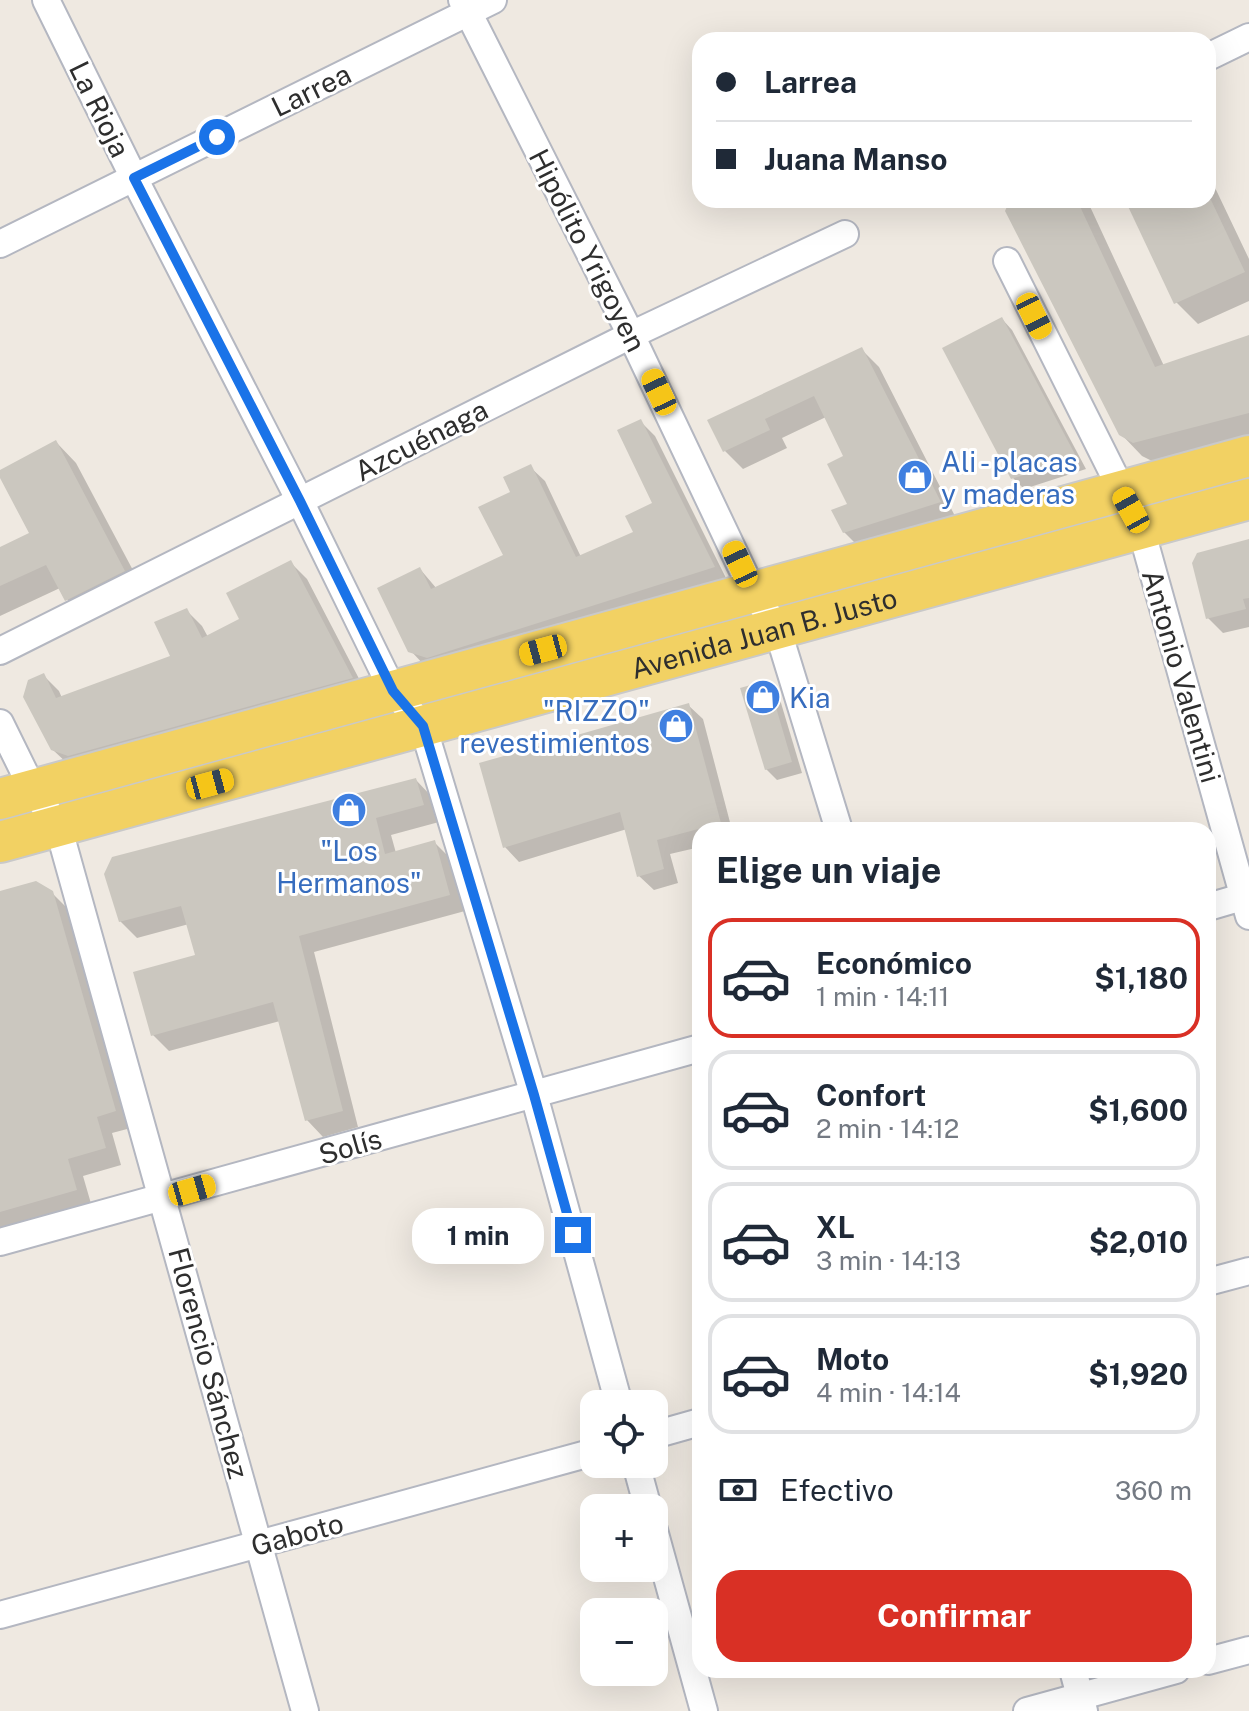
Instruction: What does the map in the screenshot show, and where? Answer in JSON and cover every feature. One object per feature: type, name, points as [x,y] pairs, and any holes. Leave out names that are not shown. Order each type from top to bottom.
[{"type":"main road","name":"Avenida Juan B. Justo","points":[[17,794],[1249,456]]},
{"type":"main road","name":"Avenida Juan B. Justo","points":[[0,842],[1249,499]]},
{"type":"street","name":"La Rioja","points":[[46,0],[393,691],[423,726]]},
{"type":"street","name":"Larrea","points":[[0,244],[465,6],[493,0]]},
{"type":"street","name":"Hipólito Yrigoyen","points":[[465,6],[631,335],[753,592],[777,628],[837,822]]},
{"type":"street","points":[[1216,53],[1249,37]]},
{"type":"street","name":"Azcuénaga","points":[[0,651],[631,335],[845,234]]},
{"type":"street","name":"Antonio Valentini","points":[[1007,261],[1141,529],[1247,903]]},
{"type":"street","name":"Florencio Sánchez","points":[[0,723],[17,794],[58,826],[305,1711]]},
{"type":"street","points":[[423,726],[534,1095],[615,1390]]},
{"type":"street","points":[[1216,906],[1247,903]]},
{"type":"street","name":"Solís","points":[[0,1242],[692,1050]]},
{"type":"street","points":[[1216,1280],[1249,1271]]},
{"type":"street","points":[[668,1431],[692,1424]]},
{"type":"street","name":"Gaboto","points":[[0,1615],[580,1456]]},
{"type":"street","points":[[668,1581],[692,1668]]},
{"type":"street","points":[[1216,1659],[1249,1650]]},
{"type":"street","points":[[695,1678],[704,1711]]},
{"type":"street","points":[[1075,1678],[1082,1704]]},
{"type":"street","points":[[1027,1711],[1082,1704],[1154,1678]]},
{"type":"building","points":[[1006,208],[1081,208],[1155,367],[1249,335],[1249,413],[1133,443],[1119,435],[1005,211]]},
{"type":"building","points":[[1129,208],[1215,208],[1245,272],[1174,304]]},
{"type":"building","points":[[1002,317],[1077,458],[1011,479],[942,348]]},
{"type":"building","points":[[862,347],[941,502],[843,533],[831,510],[847,504],[827,464],[843,456],[814,396],[765,419],[770,430],[723,452],[707,420]]},
{"type":"building","points":[[641,419],[715,567],[427,658],[408,652],[377,588],[420,567],[431,589],[503,555],[478,507],[510,492],[503,477],[531,464],[576,557],[633,532],[625,516],[652,503],[617,430]]},
{"type":"building","points":[[56,440],[125,571],[65,601],[46,565],[0,586],[0,547],[29,533],[0,478],[0,470]]},
{"type":"building","points":[[1249,539],[1249,598],[1243,599],[1246,609],[1206,619],[1192,563],[1197,553]]},
{"type":"building","points":[[291,560],[353,678],[68,756],[51,750],[23,697],[28,680],[44,673],[56,698],[170,656],[154,622],[187,608],[202,638],[239,619],[226,593]]},
{"type":"building","points":[[768,680],[792,762],[765,770],[740,688]]},
{"type":"building","points":[[689,703],[721,822],[692,822],[692,831],[657,840],[664,869],[637,877],[620,812],[503,848],[479,763]]},
{"type":"building","points":[[416,778],[424,805],[376,818],[385,854],[435,840],[450,895],[299,936],[343,1111],[305,1121],[273,1002],[151,1036],[133,972],[195,955],[181,906],[119,922],[104,874],[112,857]]},
{"type":"building","points":[[36,881],[53,891],[116,1111],[97,1117],[106,1148],[68,1159],[77,1190],[0,1212],[0,891]]},
{"type":"place","name":"Ali - placas y maderas","points":[[915,477]]},
{"type":"place","name":"Kia","points":[[763,697]]},
{"type":"place","name":"\"RIZZO\" revestimientos","points":[[676,726]]},
{"type":"place","name":"\"Los Hermanos\"","points":[[349,810]]},
{"type":"route","points":[[217,137],[134,178],[300,501],[393,691],[423,726],[573,1235]]}]
